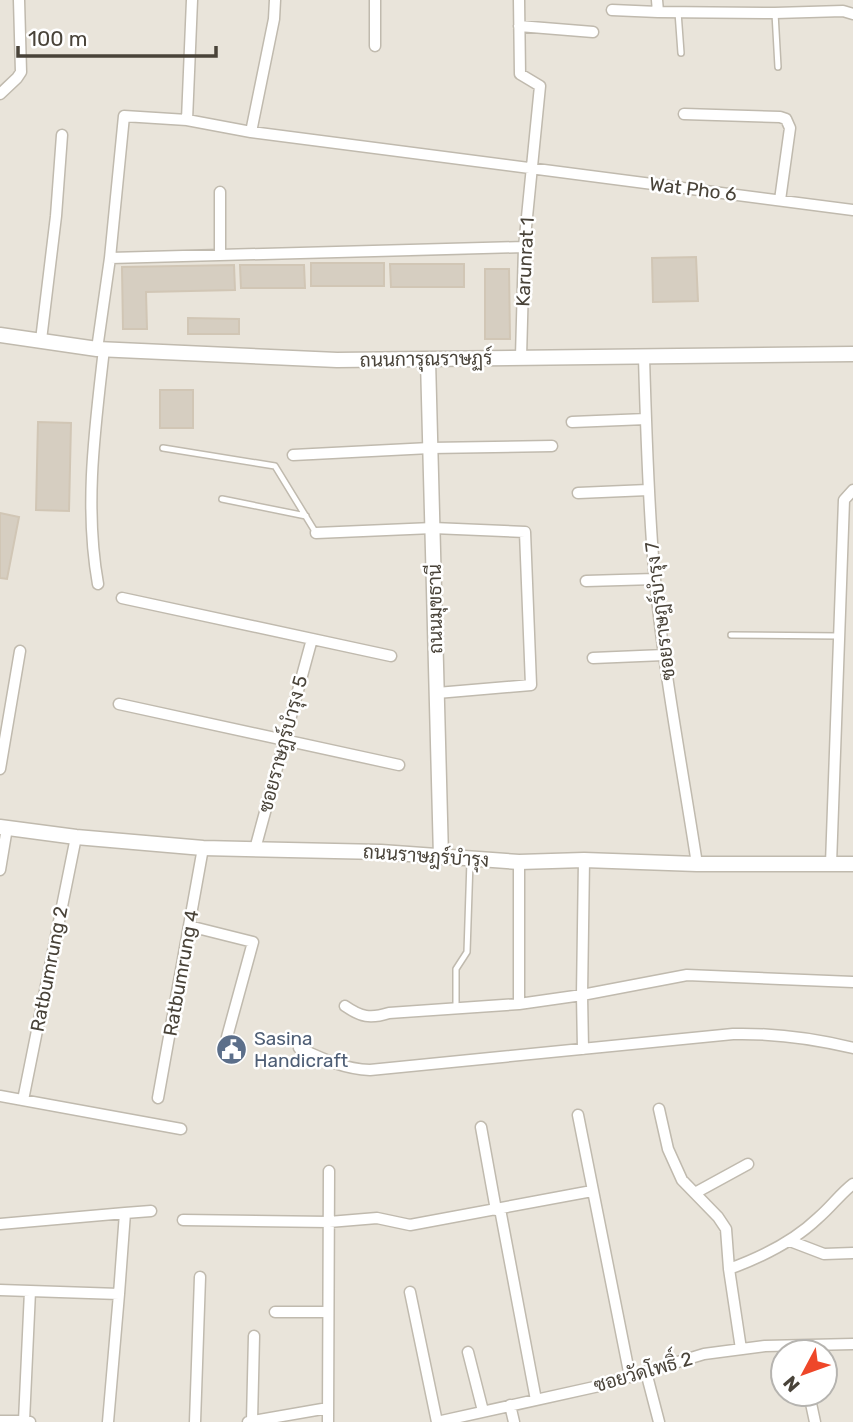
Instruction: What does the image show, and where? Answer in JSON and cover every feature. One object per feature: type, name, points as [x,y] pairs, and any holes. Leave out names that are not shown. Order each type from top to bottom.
[{"type":"street","points":[[0,94],[21,72],[19,0]]},
{"type":"street","points":[[187,120],[191,0]]},
{"type":"street","points":[[251,132],[274,19],[275,0]]},
{"type":"street","points":[[375,0],[375,46]]},
{"type":"street","points":[[519,0],[519,26],[593,32]]},
{"type":"street","points":[[740,0],[740,12]]},
{"type":"street","points":[[612,10],[657,6],[678,12],[843,11],[853,14]]},
{"type":"street","name":"Karunrat 1","points":[[519,26],[520,74],[540,86],[524,247],[521,357]]},
{"type":"street","points":[[684,114],[786,119],[790,128],[780,200]]},
{"type":"street","name":"Wat Pho 6","points":[[110,258],[124,116],[187,120],[251,132],[853,210]]},
{"type":"street","points":[[41,340],[56,216],[62,135]]},
{"type":"street","points":[[220,192],[220,255]]},
{"type":"street","points":[[98,584],[91,527],[93,444],[110,258],[524,247]]},
{"type":"street","name":"ถนนการุณราษฏร์","points":[[0,335],[101,349],[337,360],[853,354]]},
{"type":"street","name":"ซอยราษฎร์บำรุง 7","points":[[644,357],[648,491],[655,579],[664,655],[697,864]]},
{"type":"street","name":"ถนนมุขธานี","points":[[428,360],[441,857]]},
{"type":"street","points":[[572,422],[646,419]]},
{"type":"street","points":[[293,455],[430,448],[552,446]]},
{"type":"street","points":[[831,864],[844,499],[853,490]]},
{"type":"street","points":[[578,493],[648,491]]},
{"type":"street","points":[[316,533],[433,528],[524,532],[531,685],[437,693]]},
{"type":"street","points":[[586,581],[655,579]]},
{"type":"street","points":[[122,598],[391,656]]},
{"type":"street","name":"ซอยราษฎร์บำรุง 5","points":[[255,849],[312,639]]},
{"type":"street","points":[[0,769],[20,651]]},
{"type":"street","points":[[593,658],[664,655]]},
{"type":"street","points":[[120,704],[399,765]]},
{"type":"street","points":[[0,870],[3,828]]},
{"type":"street","name":"ถนนราษฎร์บำรุง","points":[[3,828],[203,848],[381,852],[519,862],[584,860],[697,864],[853,864]]},
{"type":"street","name":"Ratbumrung 2","points":[[23,1100],[76,837]]},
{"type":"street","name":"Ratbumrung 4","points":[[158,1098],[203,848]]},
{"type":"street","points":[[583,1049],[584,860]]},
{"type":"street","points":[[519,862],[519,1004]]},
{"type":"street","points":[[189,926],[253,942],[227,1037]]},
{"type":"street","points":[[345,1006],[360,1016],[375,1018],[389,1013],[519,1004],[687,975],[853,982]]},
{"type":"street","points":[[299,1048],[336,1065],[370,1070],[757,1033],[824,1040],[853,1048]]},
{"type":"street","points":[[0,1096],[181,1129]]},
{"type":"street","points":[[659,1109],[672,1159],[682,1180],[726,1229],[741,1349]]},
{"type":"street","points":[[578,1115],[630,1377]]},
{"type":"street","points":[[481,1127],[536,1400]]},
{"type":"street","points":[[695,1193],[748,1164]]},
{"type":"street","points":[[328,1422],[329,1171]]},
{"type":"street","points":[[729,1269],[790,1241],[819,1218],[853,1184]]},
{"type":"street","points":[[183,1220],[329,1222],[377,1218],[410,1225],[592,1191]]},
{"type":"street","points":[[0,1224],[151,1211]]},
{"type":"street","points":[[108,1422],[125,1213]]},
{"type":"street","points":[[790,1241],[824,1254],[853,1253]]},
{"type":"street","points":[[195,1422],[200,1277]]},
{"type":"street","points":[[0,1290],[119,1294]]},
{"type":"street","points":[[24,1421],[30,1291]]},
{"type":"street","points":[[410,1292],[437,1422]]},
{"type":"street","points":[[275,1312],[328,1312]]},
{"type":"street","points":[[254,1336],[250,1422],[328,1408]]},
{"type":"street","name":"ซอยวัดโพธิ์ 2","points":[[437,1422],[599,1386],[704,1354],[741,1349],[769,1349]]},
{"type":"street","points":[[468,1352],[483,1410]]},
{"type":"street","points":[[646,1372],[659,1422]]},
{"type":"street","points":[[510,1405],[514,1422]]},
{"type":"street","points":[[0,1421],[30,1422]]},
{"type":"lane","points":[[678,12],[681,53]]},
{"type":"lane","points":[[775,13],[778,67]]},
{"type":"lane","points":[[163,448],[275,466],[316,533]]},
{"type":"lane","points":[[222,499],[306,516]]},
{"type":"lane","points":[[730,635],[839,636]]},
{"type":"lane","points":[[456,1009],[456,970],[467,952],[470,859]]},
{"type":"shaded area","points":[[0,0],[853,0],[853,1422],[0,1422]]},
{"type":"building","points":[[696,257],[698,301],[653,302],[652,258]]},
{"type":"building","points":[[311,263],[384,263],[384,286],[311,286]]},
{"type":"building","points":[[390,264],[464,264],[464,287],[391,287]]},
{"type":"building","points":[[234,265],[235,290],[146,292],[147,329],[123,329],[122,267]]},
{"type":"building","points":[[240,265],[304,265],[305,288],[241,288]]},
{"type":"building","points":[[485,269],[509,269],[510,339],[485,339]]},
{"type":"building","points":[[188,318],[239,319],[239,334],[188,334]]},
{"type":"building","points":[[160,390],[193,390],[193,428],[160,428]]},
{"type":"building","points":[[38,422],[71,423],[69,511],[36,510]]},
{"type":"building","points":[[0,513],[19,517],[7,579],[0,578]]},
{"type":"place","name":"Sasina Handicraft","points":[[231,1049]]}]
